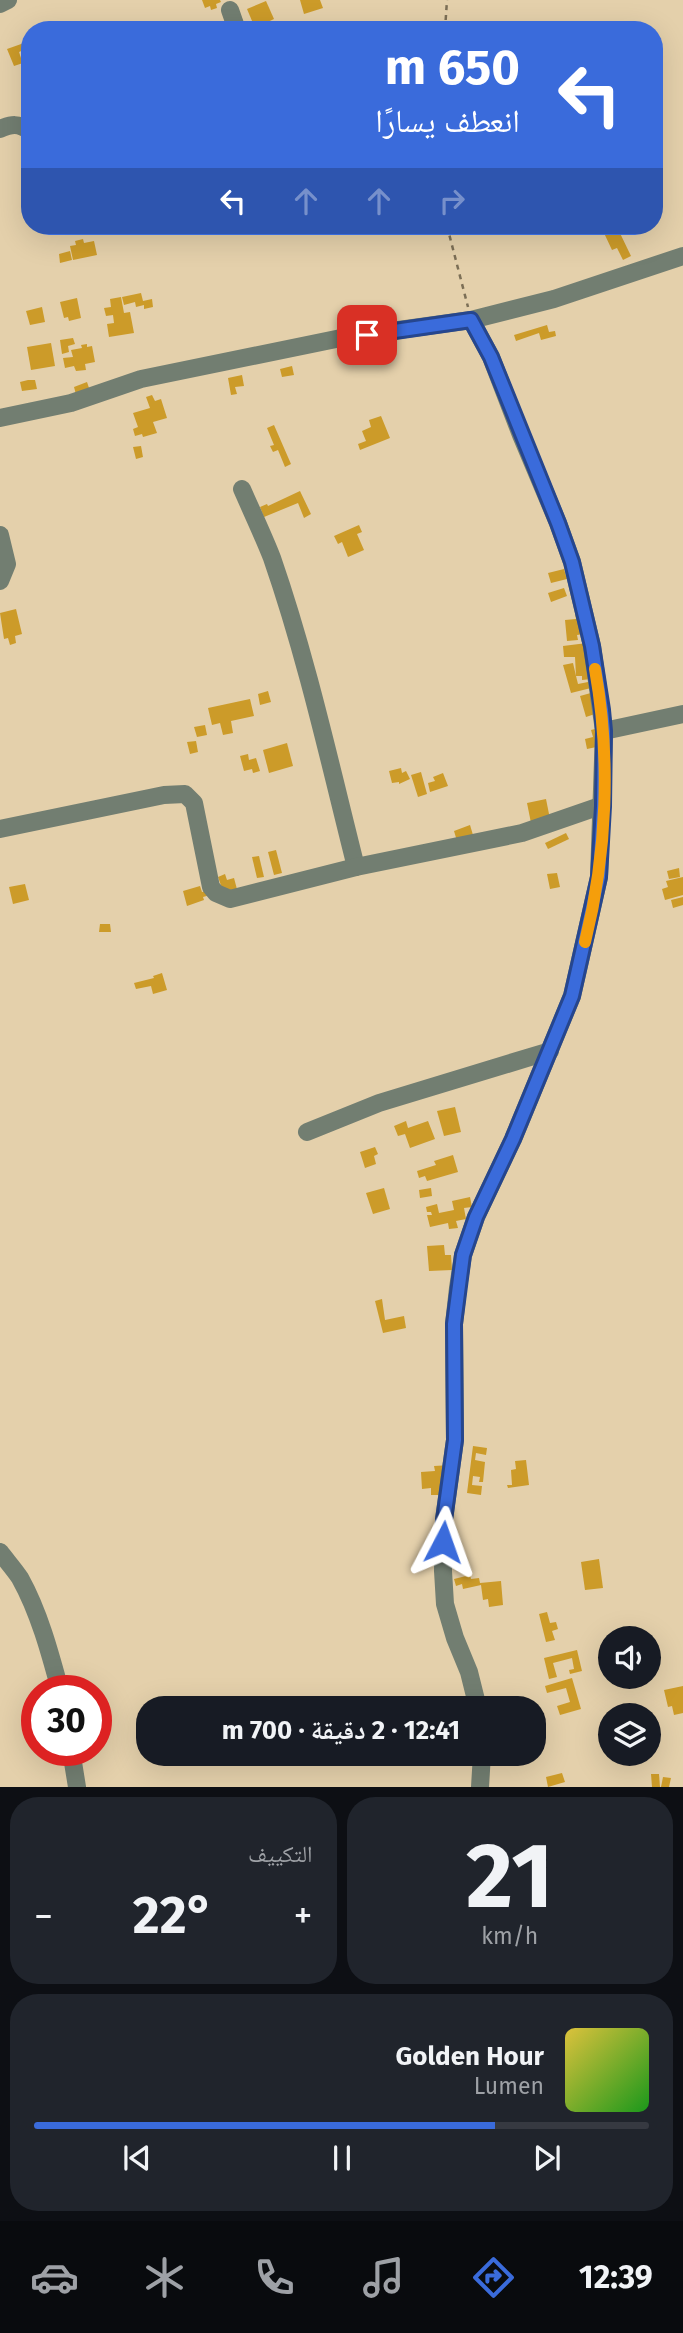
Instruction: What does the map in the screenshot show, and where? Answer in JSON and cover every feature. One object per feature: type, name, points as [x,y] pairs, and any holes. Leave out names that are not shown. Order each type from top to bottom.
[{"type":"street","points":[[0,4],[8,0]]},
{"type":"street","points":[[230,10],[234,21]]},
{"type":"street","points":[[0,129],[13,124],[21,126]]},
{"type":"street","points":[[0,418],[71,403],[141,379],[341,338],[471,320],[554,299],[683,256]]},
{"type":"street","points":[[471,320],[491,357],[572,562],[592,646],[604,731],[599,877],[572,996],[513,1139],[476,1217],[463,1255],[455,1312],[455,1440],[444,1520],[445,1604],[475,1696]]},
{"type":"street","points":[[242,489],[271,555],[282,590],[311,687],[356,867]]},
{"type":"street","points":[[0,535],[7,564],[0,581]]},
{"type":"street","points":[[604,731],[683,715]]},
{"type":"street","points":[[0,829],[164,795],[185,794],[194,803],[211,887],[221,897],[238,898],[356,867],[510,836],[603,806]]},
{"type":"street","points":[[307,1132],[379,1103],[550,1051]]},
{"type":"street","points":[[0,1552],[19,1577],[31,1602],[56,1675]]},
{"type":"street","points":[[74,1766],[77,1787]]},
{"type":"street","points":[[480,1787],[481,1766]]},
{"type":"path","points":[[446,21],[447,0]]},
{"type":"path","points":[[449,235],[471,320]]},
{"type":"building","points":[[202,0],[221,2],[216,4],[217,8],[211,10],[210,6],[205,8]]},
{"type":"building","points":[[300,0],[320,0],[323,8],[304,14]]},
{"type":"building","points":[[266,1],[274,19],[252,21],[247,9]]},
{"type":"building","points":[[21,44],[21,64],[14,66],[7,49]]},
{"type":"building","points":[[605,235],[621,235],[631,256],[623,260],[617,248],[612,250]]},
{"type":"building","points":[[83,239],[84,243],[94,241],[97,255],[73,260],[70,246]]},
{"type":"building","points":[[70,251],[72,260],[60,263],[59,254]]},
{"type":"building","points":[[141,293],[143,301],[152,299],[153,307],[136,307],[135,302],[124,305],[122,297]]},
{"type":"building","points":[[121,297],[124,313],[130,312],[134,333],[109,337],[107,324],[114,323],[113,315],[106,316],[104,308],[111,307],[110,299]]},
{"type":"building","points":[[77,298],[81,318],[69,321],[68,317],[64,318],[60,302]]},
{"type":"building","points":[[42,307],[45,322],[30,325],[26,311]]},
{"type":"building","points":[[547,325],[549,332],[555,331],[556,336],[541,340],[539,333],[516,341],[514,335]]},
{"type":"building","points":[[73,338],[75,344],[68,346],[69,352],[62,354],[60,340]]},
{"type":"building","points":[[51,343],[55,366],[31,370],[27,347]]},
{"type":"building","points":[[87,344],[87,347],[92,346],[95,362],[85,364],[86,370],[76,371],[74,366],[65,368],[63,358],[73,357],[71,350]]},
{"type":"building","points":[[292,366],[294,375],[282,377],[280,369]]},
{"type":"building","points":[[242,375],[244,386],[235,387],[237,394],[231,395],[228,378]]},
{"type":"building","points":[[35,380],[37,389],[22,391],[20,382]]},
{"type":"building","points":[[87,382],[89,388],[78,402],[74,387]]},
{"type":"building","points":[[152,395],[155,401],[161,399],[167,418],[153,422],[157,433],[135,436],[133,429],[138,427],[133,413],[150,408],[146,397]]},
{"type":"building","points":[[381,416],[390,438],[360,450],[358,444],[366,441],[362,431],[371,427],[369,420]]},
{"type":"building","points":[[274,425],[291,464],[285,467],[278,450],[273,452],[270,446],[274,445],[267,428]]},
{"type":"building","points":[[141,446],[143,457],[136,459],[133,447]]},
{"type":"building","points":[[300,491],[311,514],[304,518],[298,503],[264,517],[260,507]]},
{"type":"building","points":[[359,525],[362,532],[357,534],[364,550],[348,557],[342,542],[338,544],[334,536]]},
{"type":"building","points":[[564,569],[567,579],[551,583],[548,573]]},
{"type":"building","points":[[564,588],[567,596],[551,602],[548,593]]},
{"type":"building","points":[[16,609],[22,634],[15,636],[16,643],[10,645],[8,638],[4,639],[0,613]]},
{"type":"building","points":[[582,612],[584,634],[577,635],[578,640],[567,641],[565,620],[576,619],[575,613]]},
{"type":"building","points":[[587,643],[592,679],[582,680],[582,676],[576,676],[575,657],[564,657],[563,646]]},
{"type":"building","points":[[573,663],[578,684],[593,681],[595,687],[571,693],[563,665]]},
{"type":"building","points":[[268,691],[271,702],[260,705],[258,694]]},
{"type":"building","points":[[598,691],[604,711],[586,717],[580,696]]},
{"type":"building","points":[[250,699],[254,716],[231,721],[233,733],[223,735],[220,723],[212,725],[208,708]]},
{"type":"building","points":[[205,725],[207,735],[197,737],[194,727]]},
{"type":"building","points":[[599,728],[601,746],[587,749],[585,739],[593,737],[591,730]]},
{"type":"building","points":[[196,741],[198,752],[190,754],[187,742]]},
{"type":"building","points":[[287,743],[293,766],[269,773],[263,750]]},
{"type":"building","points":[[248,754],[249,760],[256,758],[260,771],[244,771],[240,756]]},
{"type":"building","points":[[401,768],[402,773],[406,771],[410,779],[399,784],[392,783],[389,771]]},
{"type":"building","points":[[421,772],[427,794],[418,797],[411,775]]},
{"type":"building","points":[[443,773],[448,786],[430,792],[428,783],[435,781],[433,777]]},
{"type":"building","points":[[546,799],[550,819],[531,823],[527,803]]},
{"type":"building","points":[[470,825],[473,835],[457,841],[454,831]]},
{"type":"building","points":[[566,833],[569,839],[548,849],[545,843]]},
{"type":"building","points":[[276,850],[282,873],[274,875],[268,852]]},
{"type":"building","points":[[259,856],[264,877],[257,878],[252,857]]},
{"type":"building","points":[[679,868],[680,877],[669,879],[667,871]]},
{"type":"building","points":[[557,873],[560,887],[550,889],[547,874]]},
{"type":"building","points":[[225,874],[227,880],[234,878],[238,893],[232,895],[230,889],[223,891],[218,877]]},
{"type":"building","points":[[683,877],[683,895],[665,900],[662,889],[668,887],[666,881]]},
{"type":"building","points":[[25,884],[29,900],[13,904],[9,887]]},
{"type":"building","points":[[200,886],[202,892],[212,889],[214,894],[187,906],[183,891]]},
{"type":"building","points":[[683,897],[683,905],[673,908],[671,900]]},
{"type":"building","points":[[100,924],[110,924],[111,932],[99,932]]},
{"type":"building","points":[[162,973],[167,990],[153,994],[151,986],[136,989],[134,983]]},
{"type":"building","points":[[455,1107],[461,1132],[444,1136],[437,1111]]},
{"type":"building","points":[[406,1121],[408,1128],[428,1121],[435,1139],[410,1148],[405,1134],[398,1136],[394,1126]]},
{"type":"building","points":[[375,1147],[378,1154],[374,1156],[376,1164],[365,1168],[360,1152]]},
{"type":"building","points":[[453,1155],[458,1172],[427,1181],[425,1176],[419,1178],[417,1171],[436,1165],[434,1161]]},
{"type":"building","points":[[384,1188],[390,1209],[373,1214],[366,1193]]},
{"type":"building","points":[[431,1188],[432,1196],[420,1198],[419,1190]]},
{"type":"building","points":[[470,1197],[472,1207],[464,1208],[466,1219],[456,1221],[458,1228],[449,1229],[448,1223],[430,1227],[427,1215],[432,1215],[427,1212],[426,1207],[437,1204],[439,1213],[454,1210],[452,1201]]},
{"type":"building","points":[[444,1245],[445,1255],[451,1255],[452,1270],[429,1271],[427,1246]]},
{"type":"building","points":[[382,1299],[385,1320],[404,1316],[406,1328],[383,1333],[375,1301]]},
{"type":"building","points":[[473,1446],[487,1448],[486,1455],[476,1453],[475,1460],[485,1462],[483,1482],[479,1482],[480,1477],[473,1476],[472,1485],[482,1486],[481,1495],[467,1493]]},
{"type":"building","points":[[526,1460],[529,1485],[508,1488],[507,1485],[512,1485],[511,1470],[516,1469],[515,1461]]},
{"type":"building","points":[[451,1465],[443,1495],[431,1495],[431,1488],[422,1489],[421,1472],[435,1471],[434,1466]]},
{"type":"building","points":[[599,1559],[603,1588],[585,1590],[581,1562]]},
{"type":"building","points":[[470,1575],[471,1579],[479,1578],[480,1583],[501,1581],[503,1605],[489,1607],[488,1599],[483,1600],[481,1585],[463,1589],[462,1584],[456,1586],[454,1579]]},
{"type":"building","points":[[547,1612],[550,1623],[556,1622],[558,1629],[552,1631],[555,1640],[546,1642],[539,1614]]},
{"type":"building","points":[[577,1650],[582,1671],[570,1674],[569,1670],[574,1669],[572,1658],[553,1663],[557,1677],[549,1679],[544,1658]]},
{"type":"building","points":[[572,1678],[581,1709],[560,1715],[557,1706],[570,1702],[566,1688],[547,1693],[545,1686]]},
{"type":"building","points":[[683,1686],[683,1713],[674,1715],[672,1706],[668,1707],[664,1690]]},
{"type":"building","points":[[562,1773],[565,1782],[548,1787],[546,1777]]},
{"type":"building","points":[[651,1774],[659,1774],[660,1787],[652,1787]]},
{"type":"building","points":[[663,1777],[671,1778],[669,1787],[661,1787]]},
{"type":"slow traffic","points":[[585,942],[599,877],[603,806],[604,731],[595,669]]},
{"type":"route","points":[[367,335],[471,320],[491,357],[572,562],[592,646],[604,731],[599,877],[572,996],[513,1139],[476,1217],[463,1255],[454,1324],[455,1440],[443,1542]]}]
